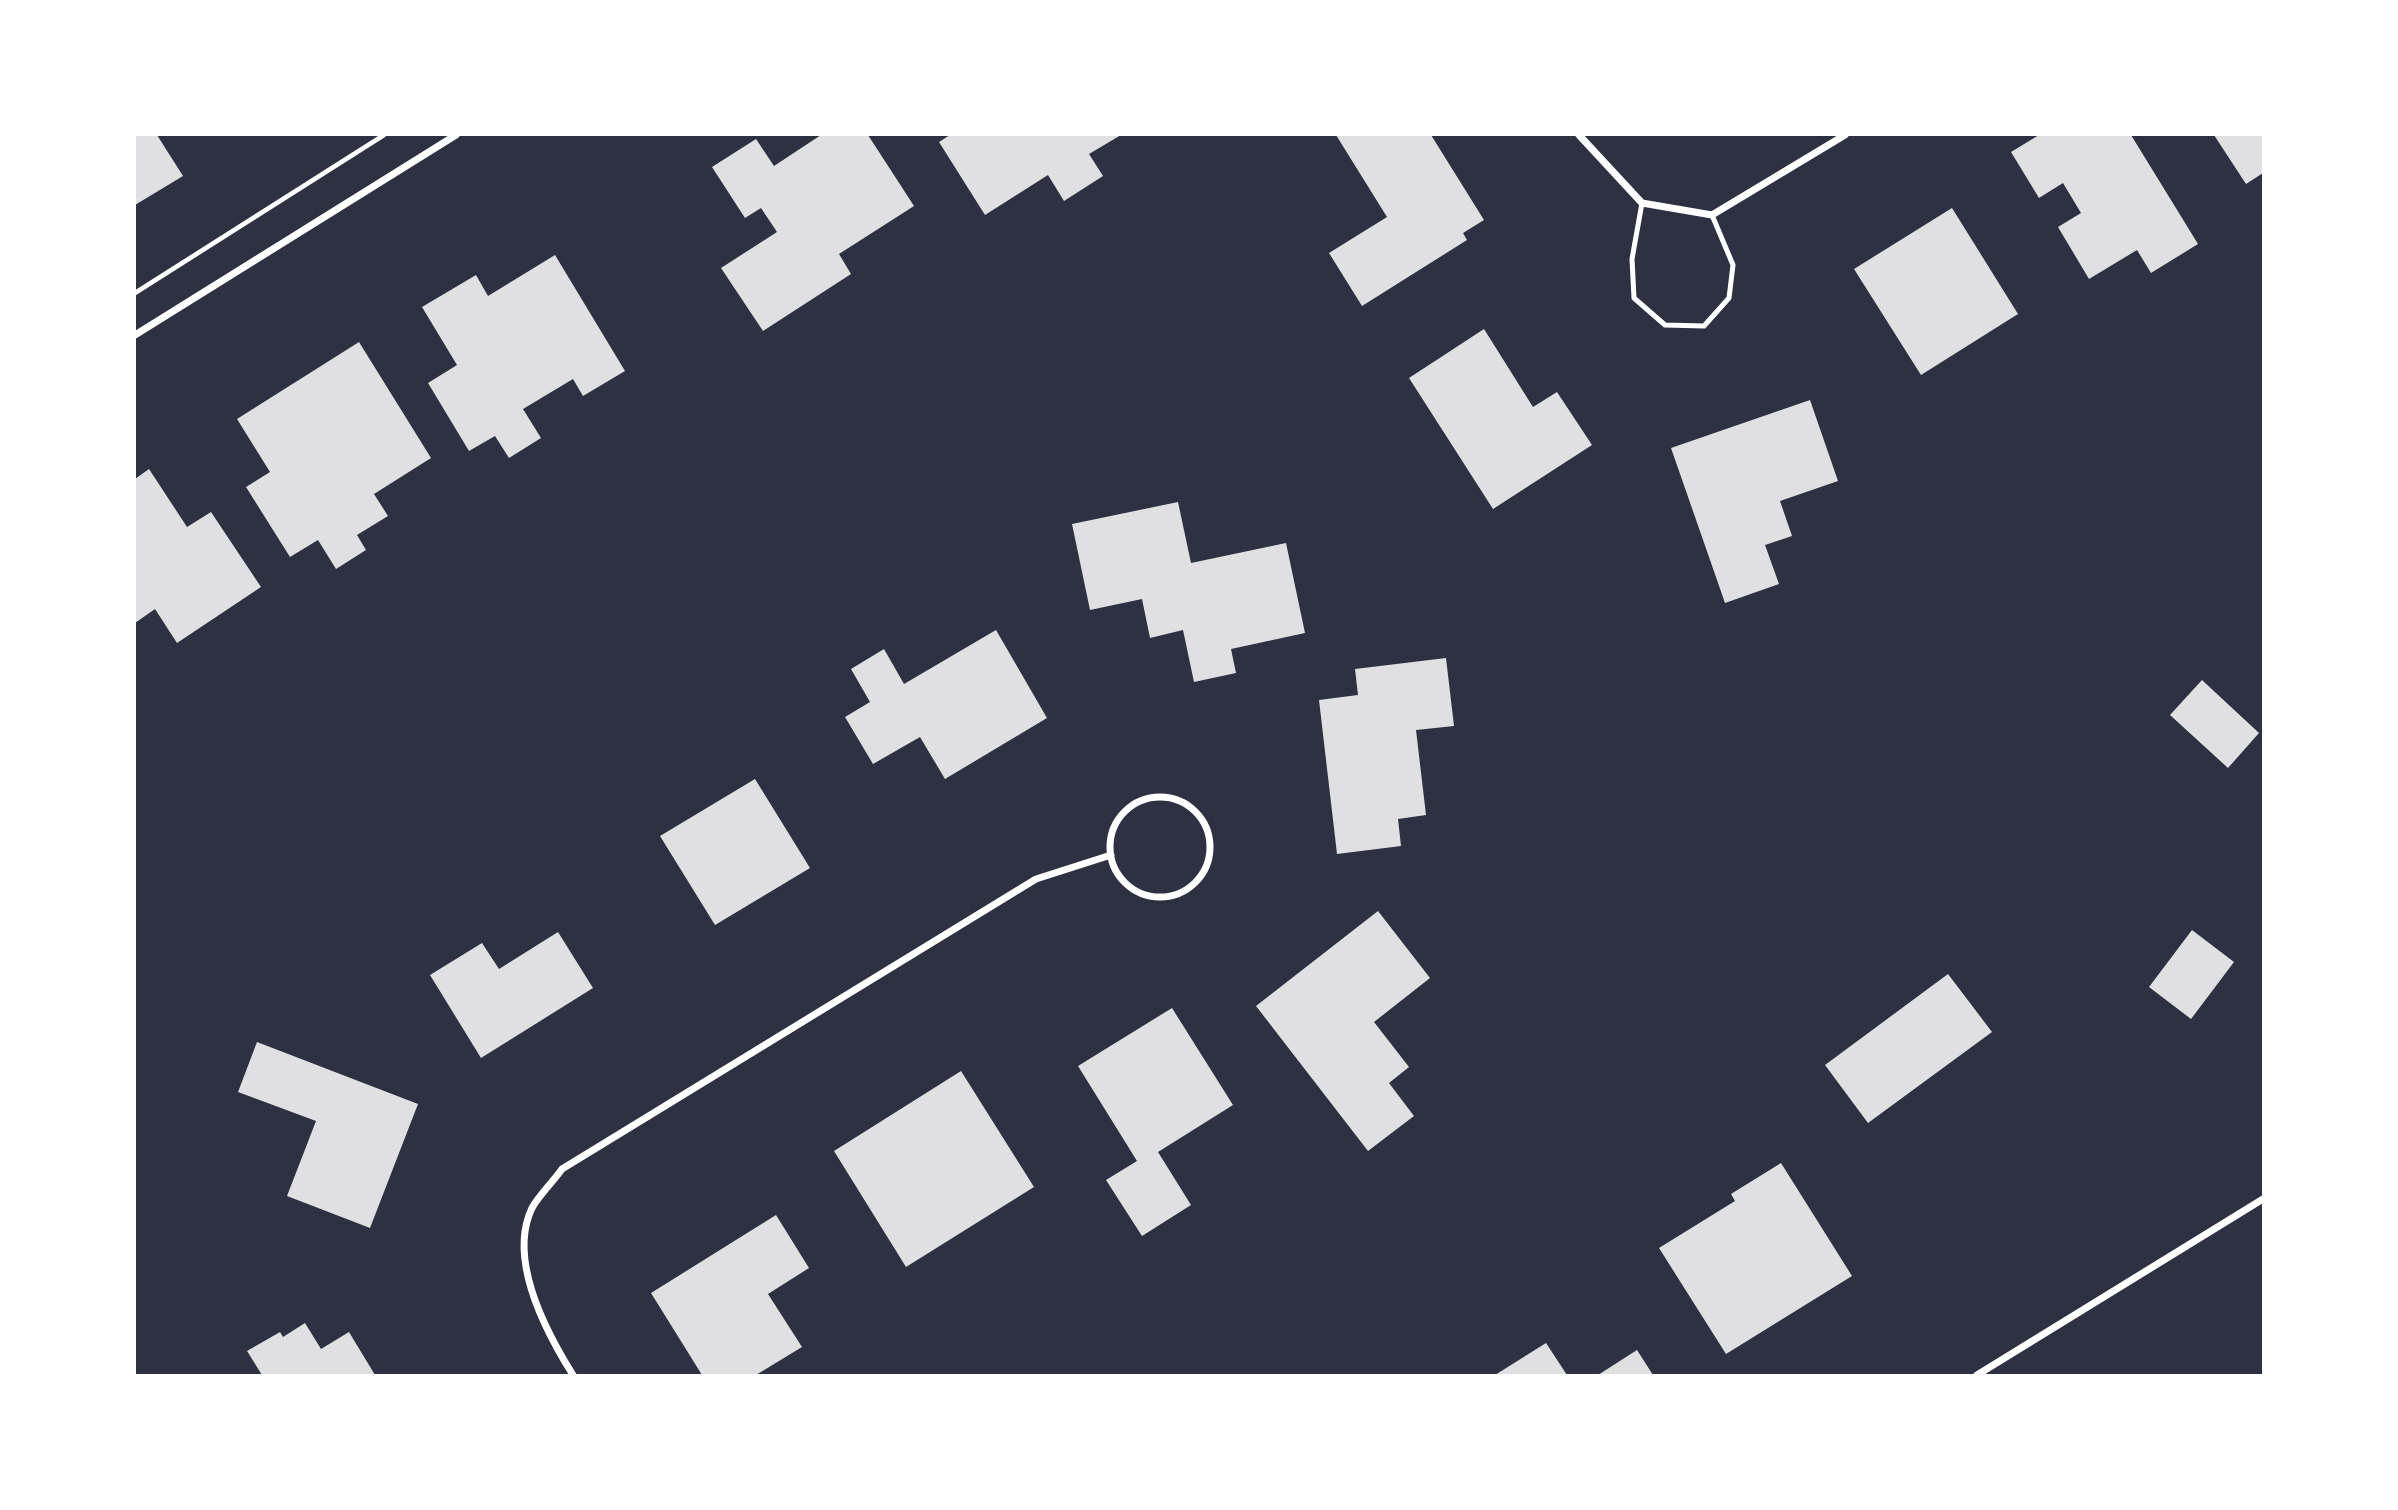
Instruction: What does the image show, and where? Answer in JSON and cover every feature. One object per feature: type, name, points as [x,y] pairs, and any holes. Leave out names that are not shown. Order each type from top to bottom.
[{"type":"street","points":[[135,335],[456,135]]},
{"type":"street","points":[[1579,135],[1642,203],[1712,215],[1845,135]]},
{"type":"street","points":[[1173,799],[1188,805],[1200,817],[1208,831],[1208,864],[1188,889],[1172,896],[1156,897],[1139,893],[1126,884],[1116,871],[1111,855],[1111,839],[1116,823],[1127,810],[1141,801],[1173,799]]},
{"type":"street","points":[[573,1375],[556,1349],[531,1292],[523,1242],[532,1209],[562,1169],[1035,879],[1111,855]]},
{"type":"street","points":[[1977,1375],[2263,1199]]},
{"type":"lane","points":[[1642,203],[1632,259],[1634,298],[1665,325],[1704,326],[1729,298],[1733,265],[1712,215]]},
{"type":"path","points":[[135,293],[384,135]]},
{"type":"building","points":[[135,135],[157,135],[183,176],[135,205]]},
{"type":"building","points":[[821,135],[868,135],[914,206],[839,254],[851,274],[763,331],[721,268],[777,232],[761,208],[745,218],[712,167],[756,139],[774,166]]},
{"type":"building","points":[[950,135],[1121,135],[1089,154],[1103,176],[1064,201],[1048,175],[985,215],[939,142]]},
{"type":"building","points":[[1336,135],[1431,135],[1484,220],[1463,233],[1467,240],[1362,306],[1329,253],[1387,217]]},
{"type":"building","points":[[2039,135],[2131,135],[2198,244],[2151,273],[2137,250],[2089,279],[2058,227],[2081,213],[2063,183],[2039,198],[2011,152]]},
{"type":"building","points":[[2214,135],[2263,135],[2263,173],[2246,184]]},
{"type":"building","points":[[1952,208],[2018,314],[1921,375],[1854,269]]},
{"type":"building","points":[[555,255],[625,371],[583,396],[573,379],[523,409],[541,438],[509,458],[495,436],[469,451],[428,383],[457,365],[422,307],[476,275],[488,296]]},
{"type":"building","points":[[1484,329],[1533,407],[1557,392],[1592,445],[1493,509],[1409,378]]},
{"type":"building","points":[[359,342],[431,458],[374,494],[388,516],[357,535],[366,550],[336,569],[318,540],[290,557],[246,487],[270,472],[237,419]]},
{"type":"building","points":[[1810,400],[1838,481],[1780,501],[1792,536],[1765,545],[1779,584],[1725,603],[1671,448]]},
{"type":"building","points":[[149,469],[187,527],[211,512],[261,587],[177,643],[155,609],[135,623],[135,479]]},
{"type":"building","points":[[1178,502],[1191,563],[1286,543],[1305,633],[1231,649],[1236,673],[1194,682],[1183,630],[1150,638],[1142,599],[1090,610],[1072,524]]},
{"type":"building","points":[[996,630],[1047,718],[945,779],[920,737],[873,764],[845,717],[870,702],[851,669],[884,649],[904,684]]},
{"type":"building","points":[[1446,658],[1454,726],[1416,730],[1426,815],[1398,819],[1401,846],[1337,854],[1319,700],[1358,695],[1355,669]]},
{"type":"building","points":[[2202,680],[2259,733],[2228,768],[2170,715]]},
{"type":"building","points":[[755,779],[810,868],[715,925],[660,836]]},
{"type":"building","points":[[1378,911],[1430,978],[1374,1022],[1409,1067],[1389,1083],[1414,1116],[1368,1151],[1256,1006]]},
{"type":"building","points":[[2192,930],[2234,962],[2191,1019],[2149,987]]},
{"type":"building","points":[[558,932],[593,988],[481,1058],[430,975],[482,943],[499,969]]},
{"type":"building","points":[[1948,974],[1992,1032],[1868,1123],[1825,1065]]},
{"type":"building","points":[[1172,1008],[1233,1105],[1158,1152],[1191,1205],[1142,1236],[1106,1180],[1137,1161],[1078,1066]]},
{"type":"building","points":[[257,1042],[418,1104],[370,1228],[287,1196],[316,1121],[238,1092]]},
{"type":"building","points":[[961,1071],[1034,1187],[906,1267],[834,1151]]},
{"type":"building","points":[[1781,1163],[1852,1276],[1726,1354],[1659,1248],[1735,1201],[1731,1194]]},
{"type":"building","points":[[776,1215],[809,1268],[768,1294],[802,1347],[756,1375],[702,1375],[651,1293]]},
{"type":"building","points":[[305,1323],[321,1349],[349,1332],[375,1375],[262,1375],[247,1351],[280,1332],[283,1337]]},
{"type":"building","points":[[1546,1343],[1567,1375],[1495,1375]]},
{"type":"building","points":[[1637,1350],[1653,1375],[1598,1375]]}]
